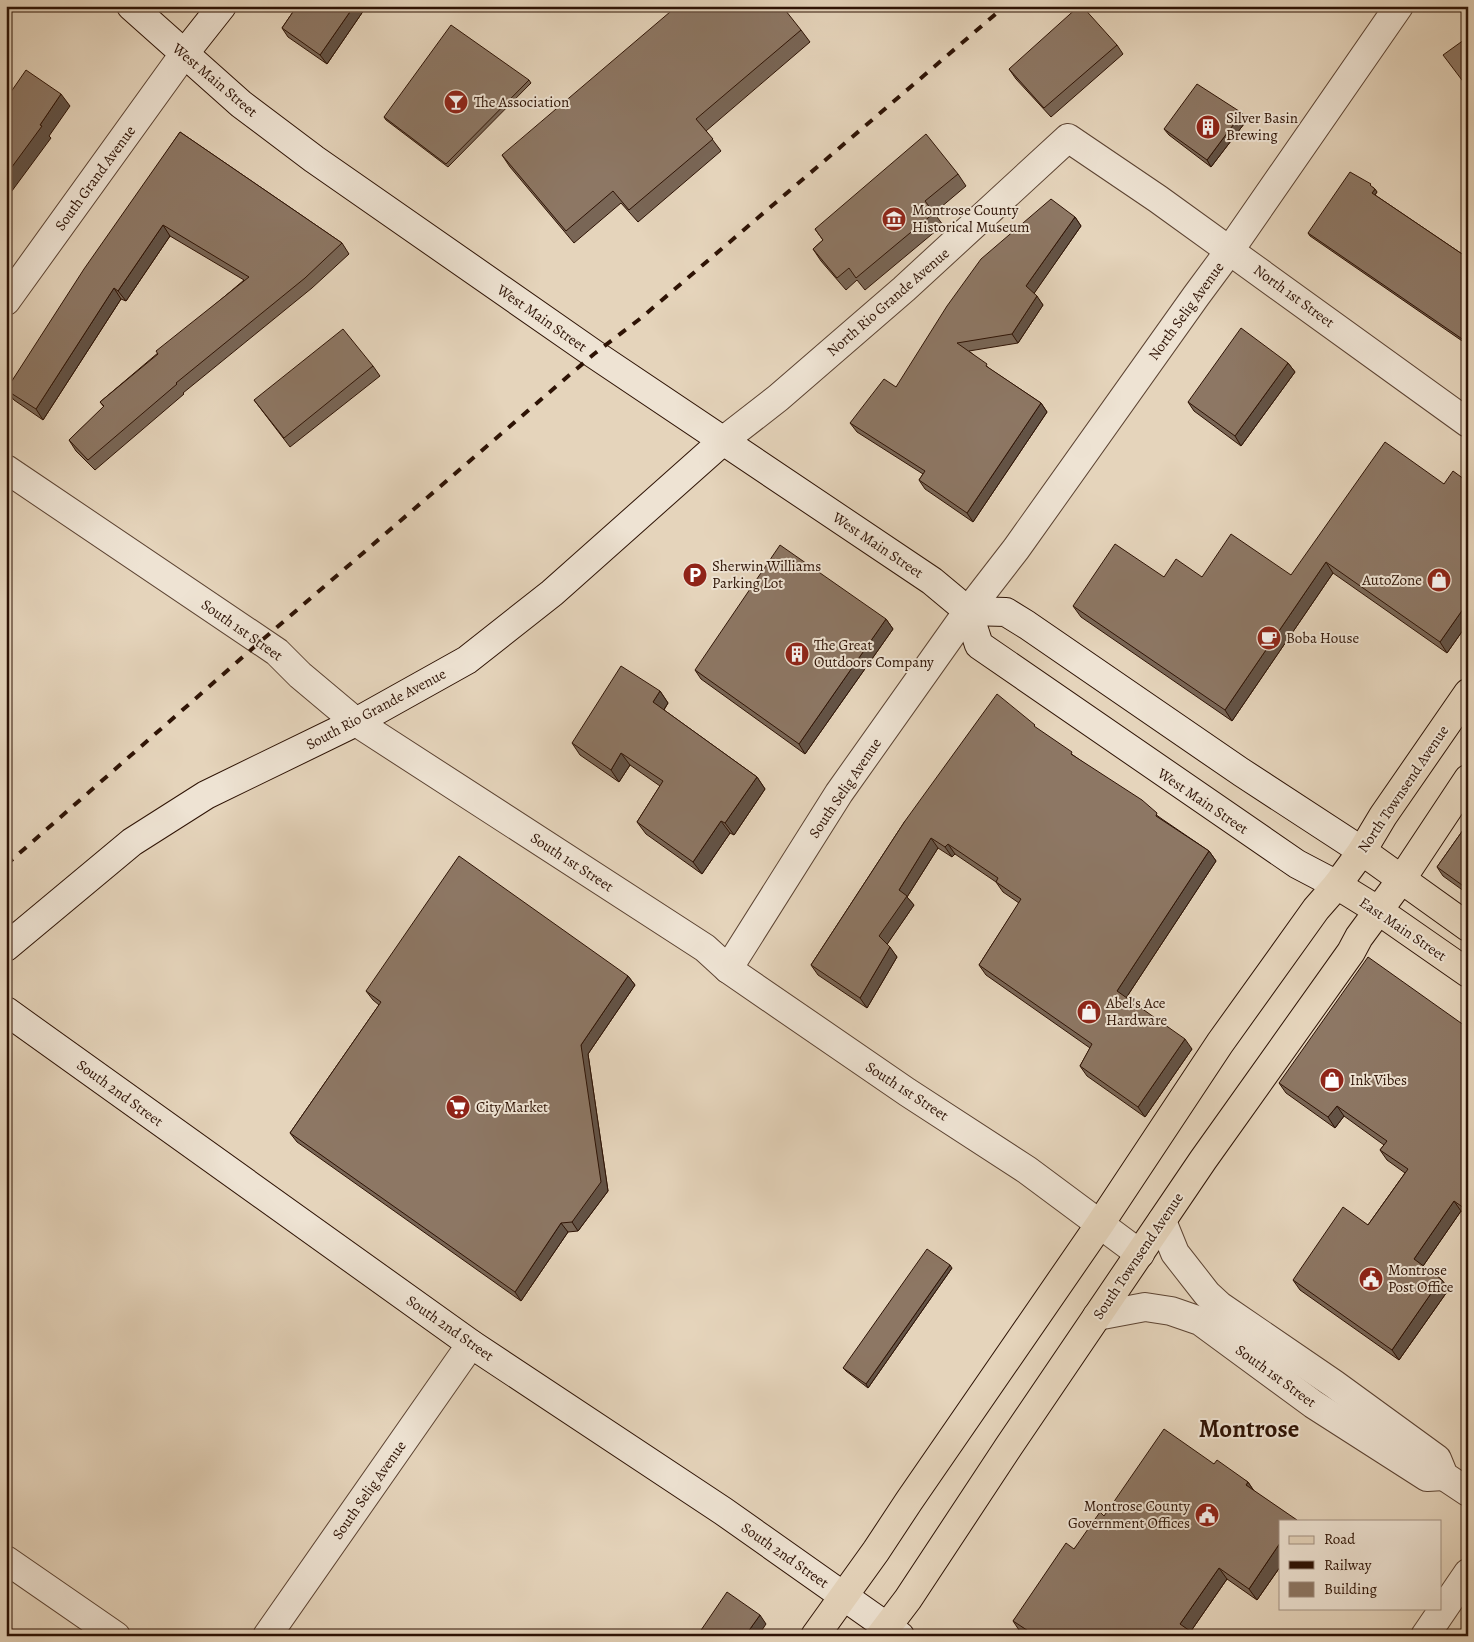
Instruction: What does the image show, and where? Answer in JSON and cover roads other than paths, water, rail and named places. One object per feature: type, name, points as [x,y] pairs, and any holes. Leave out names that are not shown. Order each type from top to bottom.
[{"type":"main road","name":"North Townsend Avenue","points":[[1337,885],[1468,694]]},
{"type":"main road","points":[[1401,880],[1468,779]]},
{"type":"main road","points":[[1362,851],[1468,927]]},
{"type":"main road","name":"South Townsend Avenue","points":[[889,1633],[908,1599],[1203,1160],[1401,880]]},
{"type":"main road","points":[[815,1636],[876,1551],[1100,1224],[1220,1043],[1316,909],[1337,885]]},
{"type":"main road","name":"East Main Street","points":[[1337,885],[1379,911],[1468,973]]},
{"type":"street","name":"West Main Street","points":[[131,6],[241,104],[314,159],[594,354],[932,581],[968,611],[979,646],[1307,871],[1337,885]]},
{"type":"street","name":"South Grand Avenue","points":[[6,302],[184,54],[222,6]]},
{"type":"street","name":"North Selig Avenue","points":[[968,611],[1016,549],[1230,250],[1399,6]]},
{"type":"street","name":"North 1st Street","points":[[1068,138],[1094,154],[1230,250],[1468,423]]},
{"type":"street","name":"North Rio Grande Avenue","points":[[724,440],[778,398],[904,289],[1068,138]]},
{"type":"street","name":"South Rio Grande Avenue","points":[[6,947],[132,842],[206,795],[356,722],[467,660],[552,593],[724,440]]},
{"type":"street","name":"South 1st Street","points":[[6,469],[276,652],[300,675],[356,722],[705,948],[728,969],[907,1092],[1010,1159],[1140,1254]]},
{"type":"street","points":[[968,611],[1006,612],[1249,777],[1362,851]]},
{"type":"street","name":"South Selig Avenue","points":[[728,969],[839,793],[968,611]]},
{"type":"street","name":"South 2nd Street","points":[[6,1011],[470,1344],[724,1511],[844,1596],[889,1633]]},
{"type":"street","name":"South 1st Street","points":[[1162,1221],[1175,1253],[1207,1294],[1220,1306],[1334,1384],[1437,1459],[1444,1476],[1468,1492]]},
{"type":"street","name":"South 1st Street","points":[[1097,1316],[1145,1307],[1188,1315],[1200,1321],[1313,1404],[1418,1472],[1427,1477],[1444,1476]]},
{"type":"street","name":"South Selig Avenue","points":[[267,1636],[470,1344]]},
{"type":"street","points":[[6,1560],[116,1636]]},
{"type":"street","points":[[1424,1636],[1468,1574]]},
{"type":"railway","points":[[6,865],[261,641],[559,384],[641,318],[1005,6]]},
{"type":"place","name":"The Association","points":[[456,102]]},
{"type":"place","name":"Silver Basin Brewing","points":[[1208,127]]},
{"type":"place","name":"Montrose County Historical Museum","points":[[894,219]]},
{"type":"place","name":"Sherwin Williams Parking Lot","points":[[695,575]]},
{"type":"place","name":"AutoZone","points":[[1439,580]]},
{"type":"place","name":"Boba House","points":[[1269,638]]},
{"type":"place","name":"The Great Outdoors Company","points":[[797,654]]},
{"type":"place","name":"Abel's Ace Hardware","points":[[1089,1012]]},
{"type":"place","name":"Ink Vibes","points":[[1332,1080]]},
{"type":"place","name":"City Market","points":[[458,1107]]},
{"type":"place","name":"Montrose Post Office","points":[[1371,1279]]},
{"type":"place","name":"Montrose County Government Offices","points":[[1207,1515]]},
{"type":"district","name":"Montrose","points":[[1249,1429]]}]
